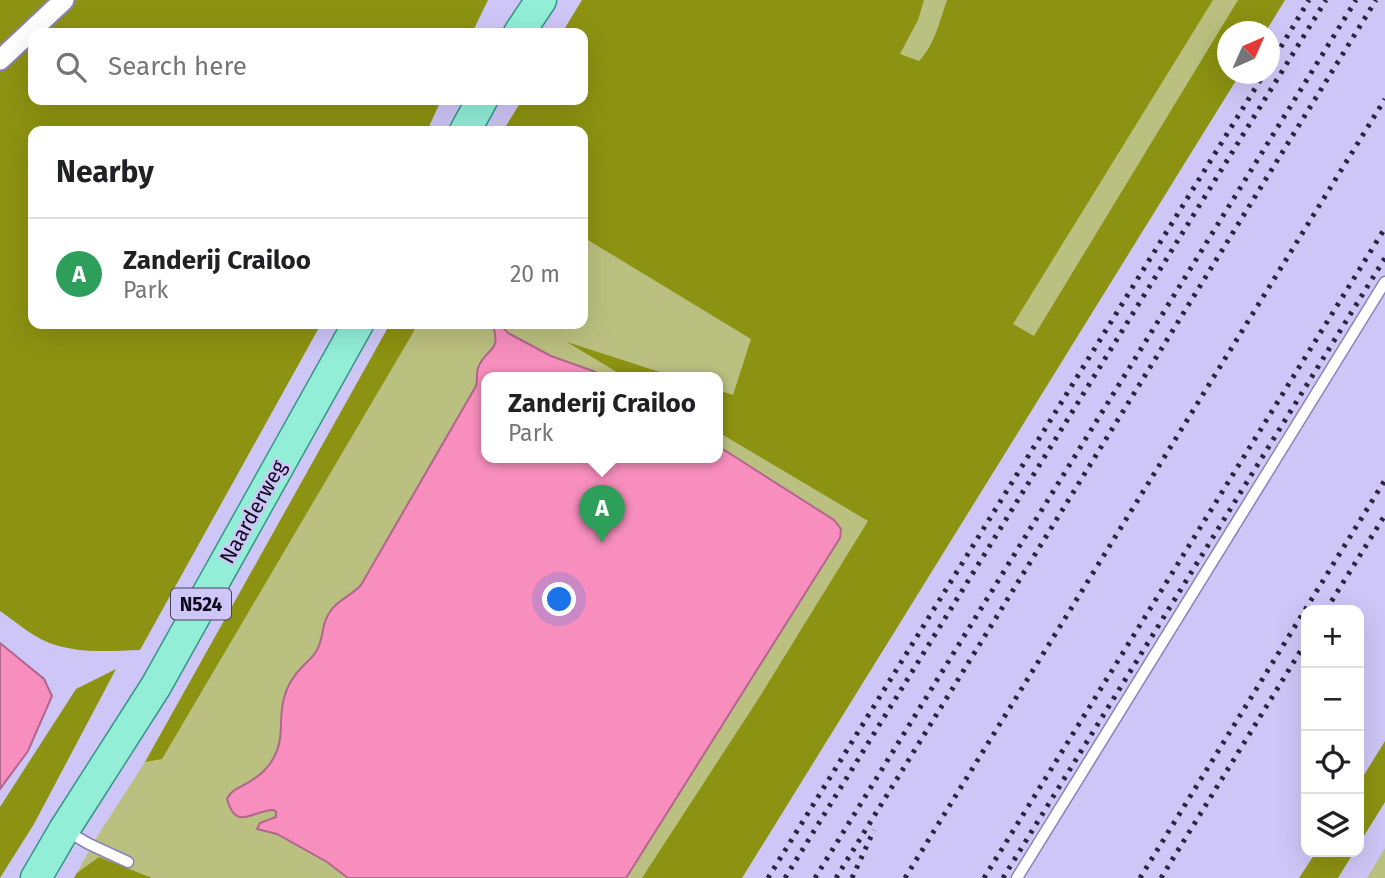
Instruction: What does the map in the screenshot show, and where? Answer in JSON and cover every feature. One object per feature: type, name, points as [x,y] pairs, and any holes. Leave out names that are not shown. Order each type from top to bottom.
[{"type":"main road","points":[[522,28],[533,0]]},
{"type":"main road","points":[[523,28],[541,0]]},
{"type":"main road","points":[[468,126],[479,105]]},
{"type":"main road","name":"Naarderweg","points":[[36,878],[156,686],[355,329]]},
{"type":"street","points":[[34,28],[64,0]]},
{"type":"street","points":[[0,60],[28,34]]},
{"type":"lane","points":[[1017,878],[1385,282]]},
{"type":"lane","points":[[64,830],[128,862]]},
{"type":"green space","points":[[582,0],[1263,0],[1240,21],[1217,21],[1217,51],[735,878],[74,878],[145,762],[387,329],[588,329],[588,126],[506,126],[519,105],[588,105],[588,28],[565,28]]},
{"type":"green space","points":[[1385,848],[1385,878],[1367,878]]},
{"type":"shaded area","points":[[0,0],[488,0],[474,28],[28,28],[28,105],[439,105],[429,126],[28,126],[28,329],[318,329],[140,650],[93,651],[58,646],[35,636],[0,611]]},
{"type":"shaded area","points":[[582,0],[924,0],[918,20],[900,54],[919,61],[933,40],[947,0],[1213,0],[1013,324],[1034,336],[1217,35],[1217,84],[1234,84],[742,878],[642,878],[757,701],[868,521],[723,435],[723,392],[733,395],[751,339],[588,240],[588,126],[506,126],[519,105],[588,105],[588,28],[565,28]]},
{"type":"shaded area","points":[[1238,0],[1285,0],[1272,21],[1225,21]]},
{"type":"shaded area","points":[[387,329],[414,329],[162,759],[145,762]]},
{"type":"shaded area","points":[[494,329],[504,329],[551,356],[595,372],[481,372],[481,463],[723,463],[723,449],[834,520],[841,529],[840,538],[626,878],[348,878],[327,862],[277,834],[257,829],[260,823],[276,817],[274,810],[241,817],[235,815],[227,799],[235,790],[262,773],[272,761],[279,743],[282,705],[289,685],[317,650],[332,609],[361,585],[476,386],[478,368],[494,346]]},
{"type":"shaded area","points":[[567,342],[660,372],[617,372]]},
{"type":"shaded area","points":[[0,643],[44,679],[52,696],[28,751],[0,789]]},
{"type":"shaded area","points":[[116,669],[34,824],[0,878],[0,807],[76,689]]},
{"type":"shaded area","points":[[1385,741],[1385,802],[1364,836],[1364,794],[1364,775]]},
{"type":"shaded area","points":[[99,857],[152,878],[74,878]]},
{"type":"shaded area","points":[[1313,857],[1351,857],[1338,878],[1299,878]]},
{"type":"railway","points":[[1280,48],[1309,0]]},
{"type":"railway","points":[[785,878],[1326,0]]},
{"type":"railway","points":[[815,878],[1356,0]]},
{"type":"railway","points":[[836,878],[1376,0]]},
{"type":"railway","points":[[768,878],[1258,84]]},
{"type":"railway","points":[[905,878],[1385,99]]},
{"type":"railway","points":[[984,878],[1385,228]]},
{"type":"railway","points":[[1003,878],[1385,258]]},
{"type":"railway","points":[[1140,878],[1385,480]]},
{"type":"railway","points":[[1329,605],[1385,515]]},
{"type":"railway","points":[[1161,878],[1301,650]]},
{"type":"railway","points":[[852,878],[874,830]]},
{"type":"place","name":"Zanderij Crailoo","points":[[602,543]]}]
